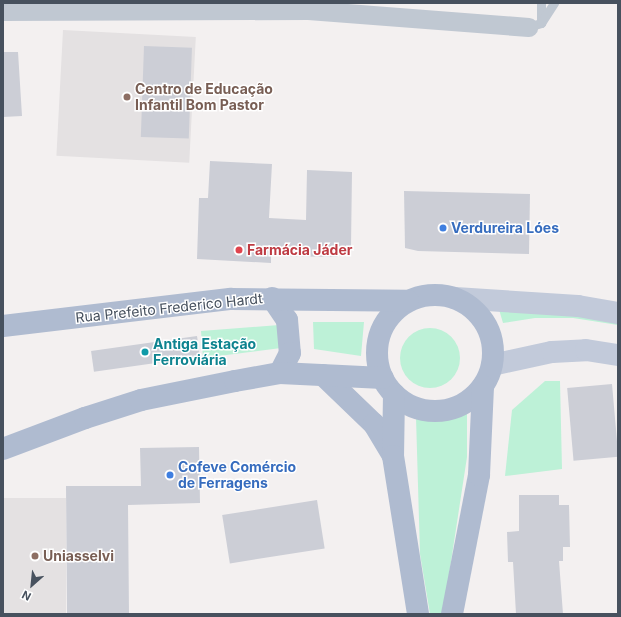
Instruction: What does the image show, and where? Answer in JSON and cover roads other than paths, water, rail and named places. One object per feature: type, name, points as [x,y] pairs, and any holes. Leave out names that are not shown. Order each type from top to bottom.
[{"type":"main road","points":[[418,614],[394,456],[388,386],[377,361],[379,338],[393,312],[408,301],[431,294],[455,298],[578,306],[618,313]]},
{"type":"main road","name":"Rua Prefeito Frederico Hardt","points":[[3,326],[231,299],[272,298],[408,301]]},
{"type":"main road","points":[[272,298],[287,320],[290,353],[280,374]]},
{"type":"main road","points":[[452,614],[480,476],[483,386],[492,365],[493,344],[486,325],[473,309],[455,298]]},
{"type":"main road","points":[[492,365],[552,352],[586,350],[618,355]]},
{"type":"main road","points":[[3,449],[85,418],[141,400],[280,374],[323,375],[388,386],[416,407],[440,411],[464,403],[483,386]]},
{"type":"main road","points":[[323,375],[374,424],[394,456]]},
{"type":"street","points":[[3,11],[274,6],[308,10],[535,25]]},
{"type":"lane","points":[[535,25],[541,3]]},
{"type":"lane","points":[[535,25],[554,3]]},
{"type":"place","name":"Centro de Educação Infantil Bom Pastor","points":[[127,97]]},
{"type":"place","name":"Verdureira Lóes","points":[[443,228]]},
{"type":"place","name":"Farmácia Jáder","points":[[239,250]]},
{"type":"place","name":"Antiga Estação Ferroviária","points":[[145,352]]},
{"type":"place","name":"Cofeve Comércio de Ferragens","points":[[170,475]]},
{"type":"place","name":"Uniasselvi","points":[[35,556]]}]
